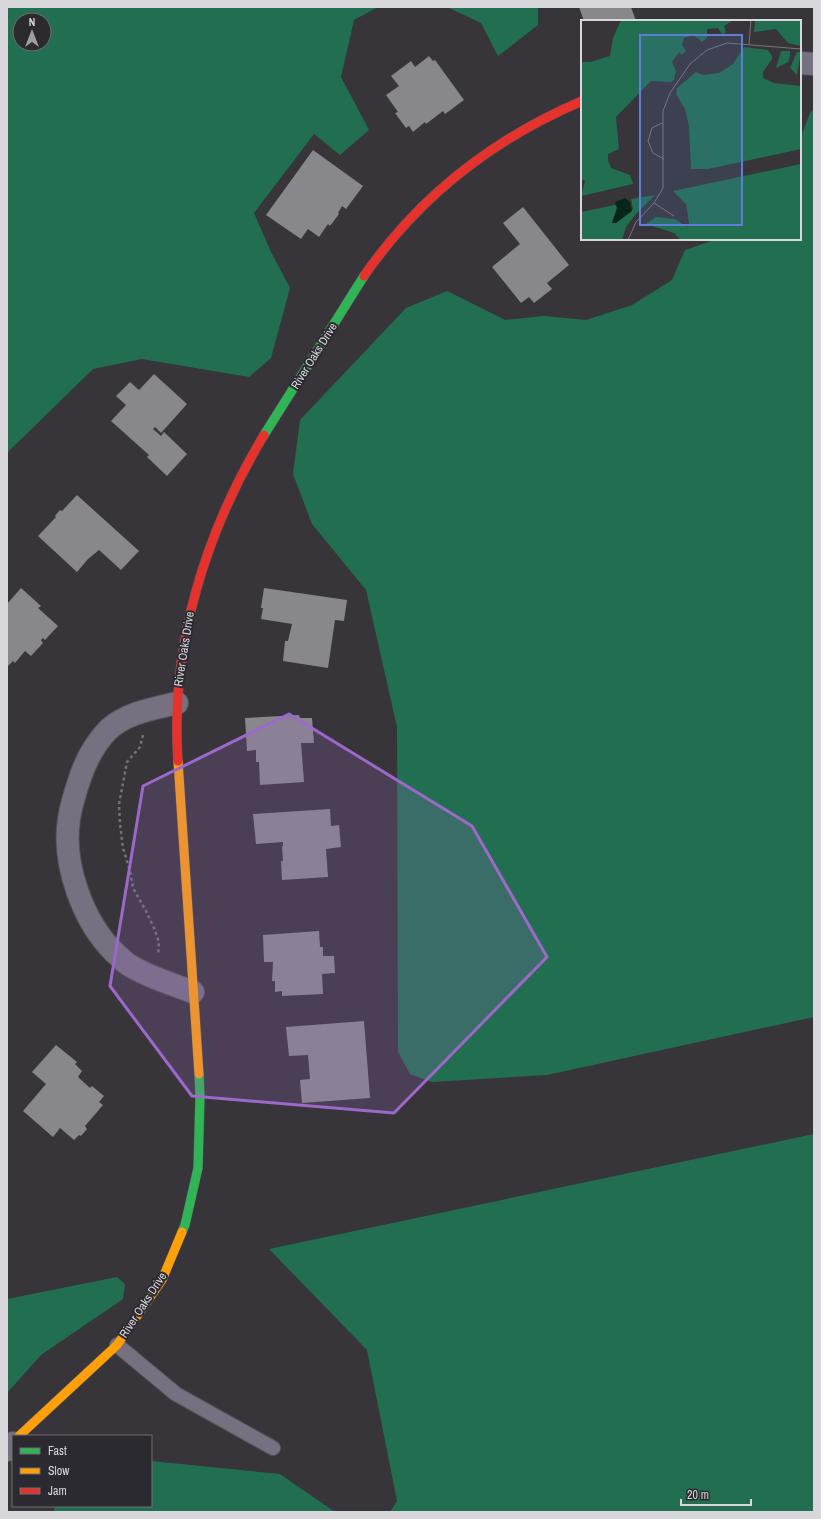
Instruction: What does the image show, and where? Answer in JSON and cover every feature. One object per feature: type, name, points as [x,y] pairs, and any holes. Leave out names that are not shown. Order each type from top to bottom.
[{"type":"street","points":[[801,63],[814,64]]},
{"type":"street","name":"River Oaks Drive","points":[[20,1435],[117,1345],[162,1280],[185,1225],[198,1168],[200,1096],[176,736],[179,673],[190,609],[207,550],[246,466],[376,258],[425,203],[460,173],[500,143],[542,119],[581,101]]},
{"type":"street","name":"River Oaks Drive","points":[[177,703],[128,716],[110,729],[97,744],[84,768],[75,795],[69,820],[68,844],[72,873],[81,901],[90,921],[106,944],[128,965],[158,979],[193,992]]},
{"type":"lane","points":[[117,1345],[176,1394],[273,1448]]},
{"type":"path","points":[[144,711],[144,734],[140,747],[127,762],[124,776],[119,804],[120,824],[122,848],[130,871],[133,888],[146,911],[159,943],[158,979]]},
{"type":"highlighted area","points":[[289,714],[472,826],[547,957],[394,1113],[192,1096],[110,986],[143,786]]},
{"type":"green space","points":[[7,7],[378,7],[354,20],[341,77],[369,130],[340,155],[314,134],[254,213],[271,252],[290,288],[271,358],[249,377],[142,359],[93,369],[7,453]]},
{"type":"green space","points":[[447,7],[538,7],[538,25],[498,56],[481,23]]},
{"type":"green space","points":[[814,109],[814,1017],[547,1075],[432,1082],[410,1074],[398,1052],[397,727],[366,590],[312,524],[293,474],[300,420],[406,308],[447,291],[505,320],[544,316],[586,320],[632,305],[672,280],[685,250],[714,240],[801,240],[801,136],[810,113]]},
{"type":"green space","points":[[814,1134],[814,1512],[390,1512],[397,1501],[367,1350],[269,1249]]},
{"type":"green space","points":[[117,1277],[125,1284],[123,1299],[41,1355],[7,1393],[7,1299]]},
{"type":"green space","points":[[152,1461],[280,1474],[335,1512],[54,1511],[55,1507],[152,1507]]},
{"type":"building","points":[[579,7],[631,7],[636,20],[584,20]]},
{"type":"building","points":[[429,56],[433,61],[435,60],[464,100],[445,114],[443,111],[426,124],[425,122],[413,132],[409,126],[406,128],[395,113],[398,112],[386,95],[399,86],[391,76],[411,61],[415,67]]},
{"type":"building","points":[[313,150],[363,186],[346,209],[342,206],[338,213],[339,214],[330,226],[328,224],[319,237],[308,229],[301,239],[266,215]]},
{"type":"building","points":[[523,207],[569,265],[547,283],[552,289],[534,303],[529,297],[521,303],[492,267],[520,244],[503,223]]},
{"type":"building","points":[[154,374],[187,404],[161,433],[155,427],[153,429],[161,436],[164,432],[187,454],[167,476],[147,457],[149,455],[111,421],[126,405],[116,396],[130,382],[139,390]]},
{"type":"building","points":[[77,495],[139,551],[121,570],[99,550],[88,559],[77,572],[38,536],[56,517],[55,516],[60,510],[62,511]]},
{"type":"building","points":[[21,588],[41,606],[38,608],[58,626],[45,640],[43,638],[41,640],[43,643],[31,656],[25,651],[15,663],[13,661],[7,667],[7,604]]},
{"type":"building","points":[[264,588],[347,600],[344,621],[335,620],[328,668],[283,661],[285,641],[288,641],[292,624],[261,619]]},
{"type":"building","points":[[299,715],[300,718],[312,718],[314,743],[301,743],[304,782],[260,785],[259,762],[256,762],[256,750],[247,751],[245,718]]},
{"type":"building","points":[[330,809],[331,826],[339,825],[341,847],[326,849],[328,877],[282,880],[281,861],[283,861],[283,842],[256,844],[253,814]]},
{"type":"building","points":[[319,931],[320,947],[323,947],[323,956],[334,956],[335,973],[322,974],[323,994],[282,996],[282,991],[275,992],[275,981],[272,981],[273,962],[264,962],[263,935]]},
{"type":"building","points":[[364,1021],[370,1098],[302,1103],[300,1080],[310,1079],[308,1055],[289,1056],[286,1027]]},
{"type":"building","points":[[56,1045],[77,1062],[75,1064],[82,1071],[78,1077],[90,1088],[92,1086],[104,1096],[99,1102],[103,1105],[85,1126],[87,1129],[81,1136],[79,1135],[74,1140],[60,1128],[53,1137],[23,1111],[46,1084],[32,1072]]},
{"type":"traffic: fast","points":[[264,435],[364,276]]},
{"type":"traffic: fast","points":[[182,1232],[185,1225],[198,1168],[200,1096],[199,1074]]},
{"type":"traffic: slow","points":[[178,761],[199,1074]]},
{"type":"traffic: slow","points":[[20,1435],[117,1345],[162,1280],[182,1232]]},
{"type":"traffic: jam","points":[[364,276],[409,220],[434,195],[461,172],[518,133],[549,116],[581,101]]},
{"type":"traffic: jam","points":[[178,761],[177,718],[180,675],[186,633],[196,592],[209,551],[225,511],[243,472],[264,435]]}]
